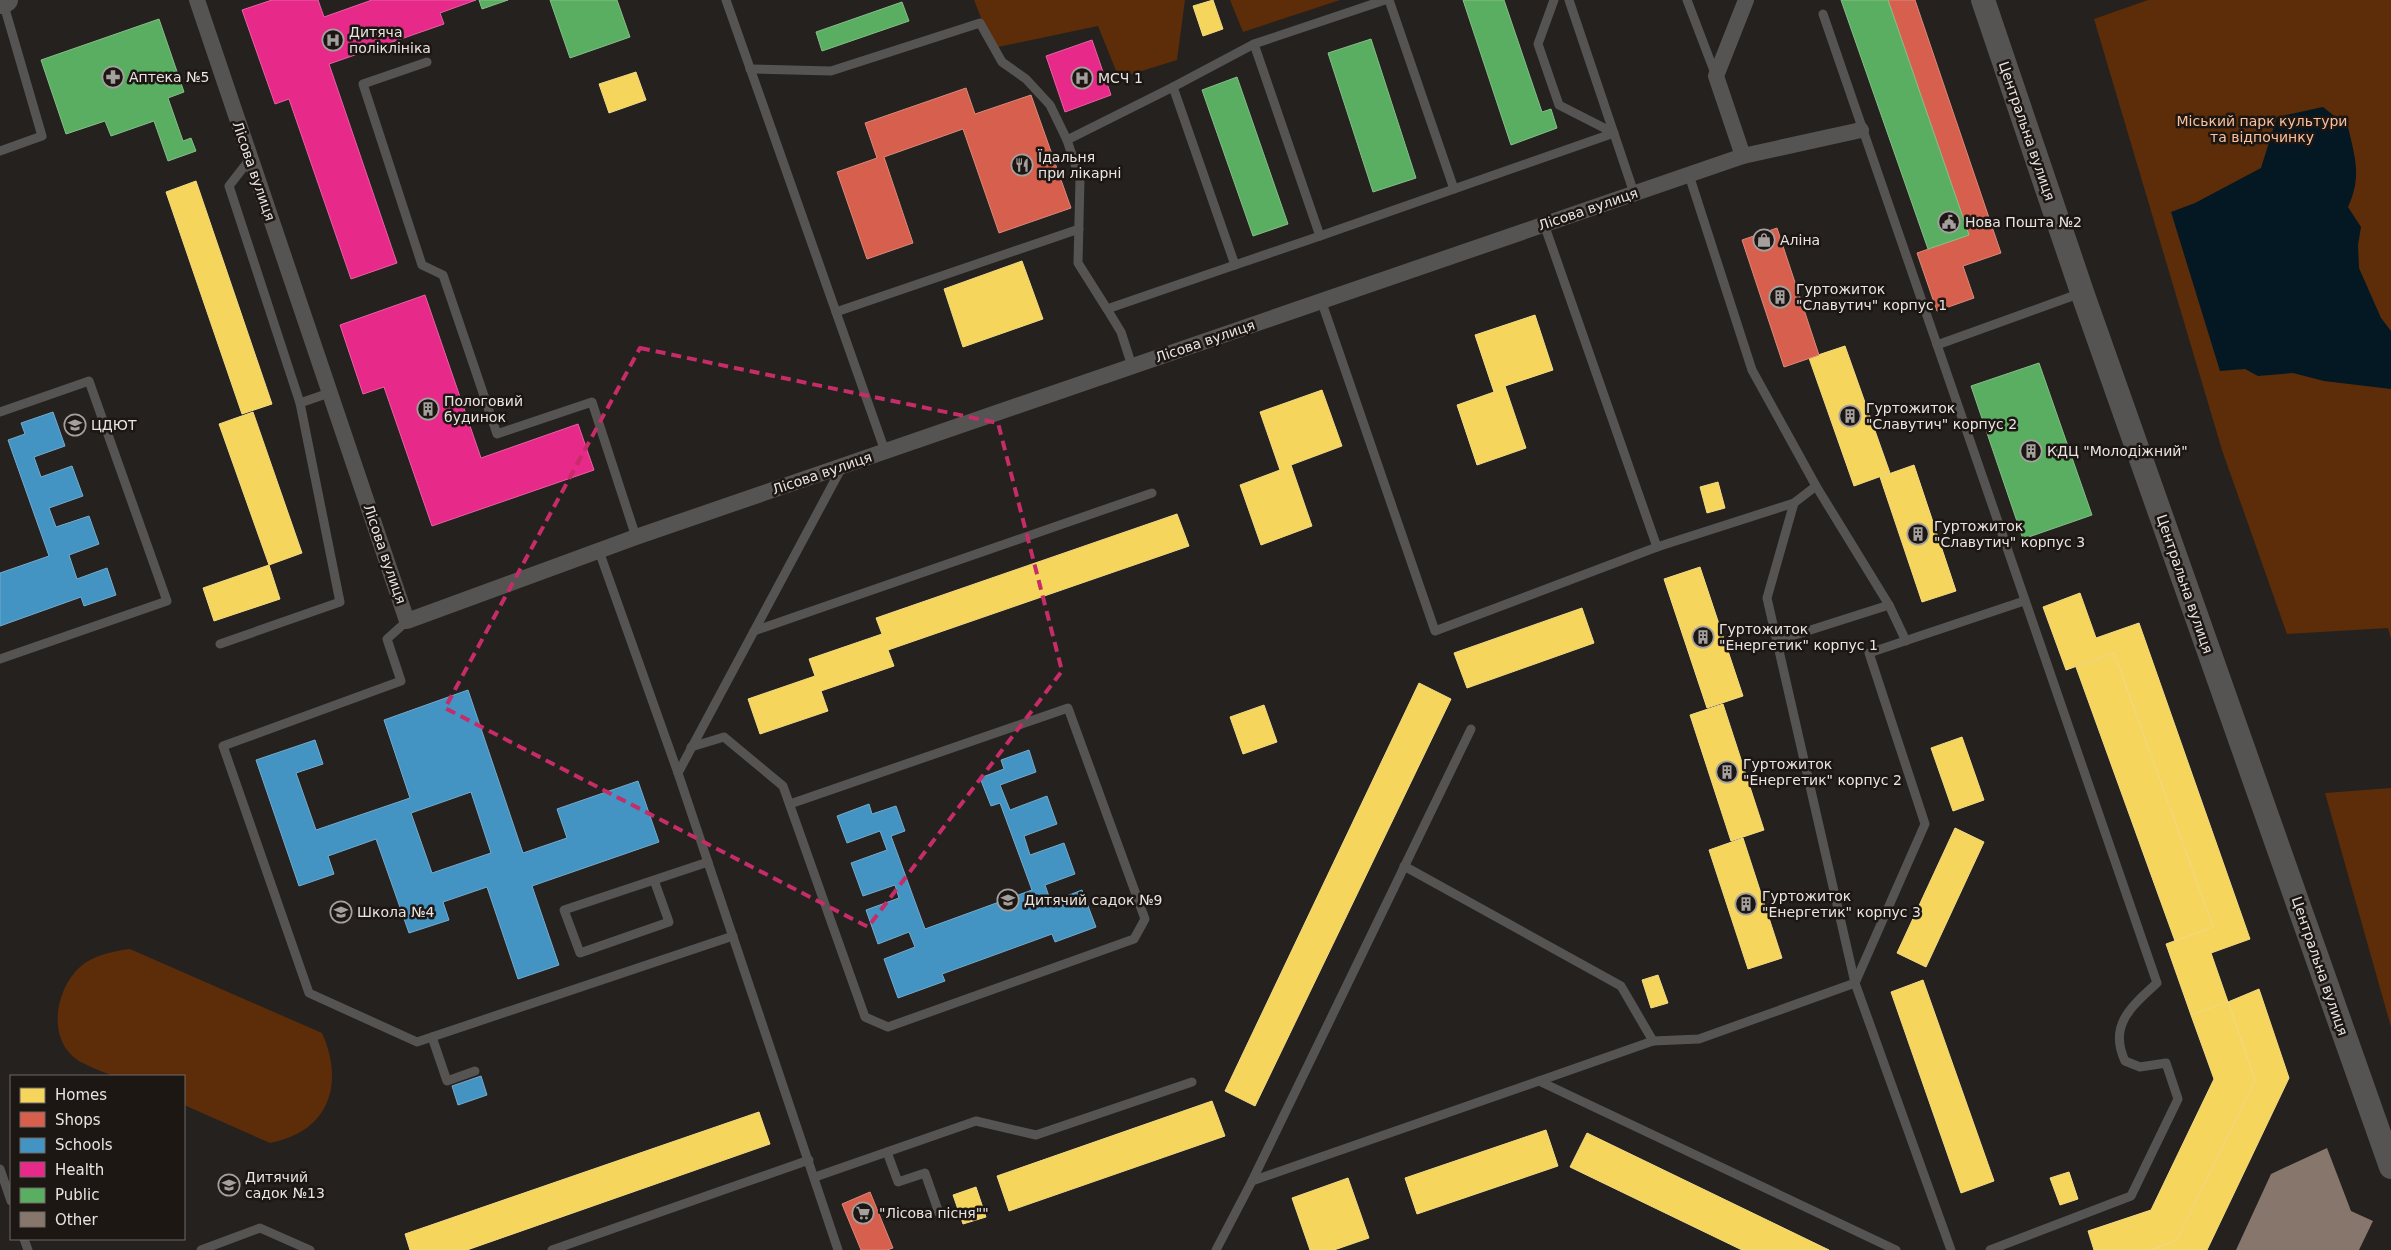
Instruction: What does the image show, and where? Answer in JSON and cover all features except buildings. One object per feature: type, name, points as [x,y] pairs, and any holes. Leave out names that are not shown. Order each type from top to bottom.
[{"type":"street","name":"Лісова вулиця","points":[[197,0],[408,621],[636,537],[1689,174],[1743,156],[1861,130]]},
{"type":"street","points":[[1743,156],[1716,76],[1746,0]]},
{"type":"street","name":"Центральна вулиця","points":[[1983,0],[2082,292],[2391,1167]]},
{"type":"lane","points":[[726,0],[885,451]]},
{"type":"lane","points":[[1067,140],[1254,44],[1387,0],[1454,189]]},
{"type":"lane","points":[[1554,0],[1538,44],[1559,105],[1614,133]]},
{"type":"lane","points":[[1569,0],[1634,193]]},
{"type":"lane","points":[[1698,0],[1688,2],[1716,76]]},
{"type":"lane","points":[[0,151],[42,136],[3,1]]},
{"type":"lane","points":[[1823,14],[1861,130],[2157,983],[2132,1006],[2120,1024],[2119,1048],[2125,1061],[2140,1067],[2166,1063],[2178,1099],[2131,1196],[2013,1246],[1990,1250]]},
{"type":"lane","points":[[750,69],[830,71],[980,23],[1002,62],[1026,78],[1050,105],[1067,140],[1080,179],[1078,263],[1121,332],[1132,366]]},
{"type":"lane","points":[[1254,44],[1320,236]]},
{"type":"lane","points":[[427,62],[363,84],[422,265],[443,275],[497,434],[592,402],[636,537]]},
{"type":"lane","points":[[1173,87],[1236,265]]},
{"type":"lane","points":[[1108,309],[1614,133]]},
{"type":"lane","points":[[220,644],[340,602],[300,403],[229,186],[250,159]]},
{"type":"lane","points":[[1689,174],[1752,370],[1816,486],[1889,605],[1906,640]]},
{"type":"lane","points":[[1544,224],[1656,548]]},
{"type":"lane","points":[[836,312],[1079,229]]},
{"type":"lane","points":[[1937,345],[2082,292]]},
{"type":"lane","points":[[1321,300],[1434,631],[1656,548],[1794,503],[1816,486]]},
{"type":"lane","points":[[0,412],[90,381],[167,601],[0,659]]},
{"type":"lane","points":[[300,403],[329,393]]},
{"type":"lane","points":[[678,773],[843,466]]},
{"type":"lane","points":[[754,631],[1152,493]]},
{"type":"lane","points":[[1794,503],[1767,598],[1776,641],[1855,983],[1952,1250]]},
{"type":"lane","points":[[599,551],[678,773],[838,1250]]},
{"type":"lane","points":[[1252,1181],[1654,1040],[1699,1039],[1855,983],[1925,824],[1869,654],[2024,601]]},
{"type":"lane","points":[[1776,641],[1889,605]]},
{"type":"lane","points":[[408,621],[387,639],[401,682],[223,746],[309,993],[417,1042],[733,936]]},
{"type":"lane","points":[[691,747],[724,738],[783,786],[865,1017],[888,1027],[1134,939],[1144,919],[1068,708],[790,804]]},
{"type":"lane","points":[[1216,1250],[1252,1181],[1471,730]]},
{"type":"lane","points":[[654,880],[669,922],[580,953],[564,910],[654,880],[708,862]]},
{"type":"lane","points":[[1404,866],[1621,986],[1654,1040]]},
{"type":"lane","points":[[432,1037],[447,1081],[475,1071]]},
{"type":"lane","points":[[1540,1081],[1896,1250]]},
{"type":"lane","points":[[815,1177],[976,1121],[1036,1135],[1192,1082]]},
{"type":"lane","points":[[887,1152],[898,1182],[925,1173],[939,1213]]},
{"type":"lane","points":[[552,1250],[809,1160]]},
{"type":"lane","points":[[0,1169],[10,1198]]},
{"type":"lane","points":[[201,1250],[260,1228],[310,1250]]},
{"type":"highlighted area","points":[[640,348],[998,423],[1062,671],[868,927],[445,708]]},
{"type":"green space","points":[[974,0],[1185,0],[1177,60],[1119,78],[1098,26],[993,48]]},
{"type":"green space","points":[[1230,0],[1340,0],[1243,32]]},
{"type":"green space","name":"Міський парк культури та відпочинку","points":[[2148,0],[2391,0],[2391,639],[2388,628],[2287,634],[2222,450],[2094,19]]},
{"type":"green space","points":[[2391,788],[2391,1027],[2325,793]]},
{"type":"green space","points":[[130,949],[322,1033],[329,1052],[332,1070],[331,1087],[327,1103],[318,1117],[306,1128],[290,1137],[270,1143],[185,1105],[185,1075],[112,1075],[79,1061],[69,1052],[62,1041],[58,1028],[60,1001],[71,977],[80,967],[91,959],[111,952]]},
{"type":"water","points":[[2323,107],[2348,127],[2355,158],[2356,176],[2355,186],[2348,207],[2361,227],[2358,245],[2359,268],[2381,318],[2391,331],[2391,389],[2324,381],[2293,373],[2258,376],[2245,369],[2220,371],[2171,212],[2195,203],[2261,168],[2277,117]]},
{"type":"place","name":"Дитяча поліклініка","points":[[333,40]]},
{"type":"place","name":"Аптека №5","points":[[113,77]]},
{"type":"place","name":"МСЧ 1","points":[[1082,78]]},
{"type":"place","name":"Їдальня при лікарні","points":[[1022,165]]},
{"type":"place","name":"Нова Пошта №2","points":[[1949,222]]},
{"type":"place","name":"Аліна","points":[[1764,240]]},
{"type":"place","name":"Гуртожиток \"Славутич\" корпус 1","points":[[1780,297]]},
{"type":"place","name":"Пологовий будинок","points":[[428,409]]},
{"type":"place","name":"Гуртожиток \"Славутич\" корпус 2","points":[[1850,416]]},
{"type":"place","name":"ЦДЮТ","points":[[75,425]]},
{"type":"place","name":"КДЦ \"Молодіжний\"","points":[[2031,451]]},
{"type":"place","name":"Гуртожиток \"Славутич\" корпус 3","points":[[1918,534]]},
{"type":"place","name":"Гуртожиток \"Енергетик\" корпус 1","points":[[1703,637]]},
{"type":"place","name":"Гуртожиток \"Енергетик\" корпус 2","points":[[1727,772]]},
{"type":"place","name":"Дитячий садок №9","points":[[1008,900]]},
{"type":"place","name":"Гуртожиток \"Енергетик\" корпус 3","points":[[1746,904]]},
{"type":"place","name":"Школа №4","points":[[341,912]]},
{"type":"place","name":"Дитячий садок №13","points":[[229,1185]]},
{"type":"place","name":"\"Лісова пісня\"\"","points":[[863,1213]]}]
